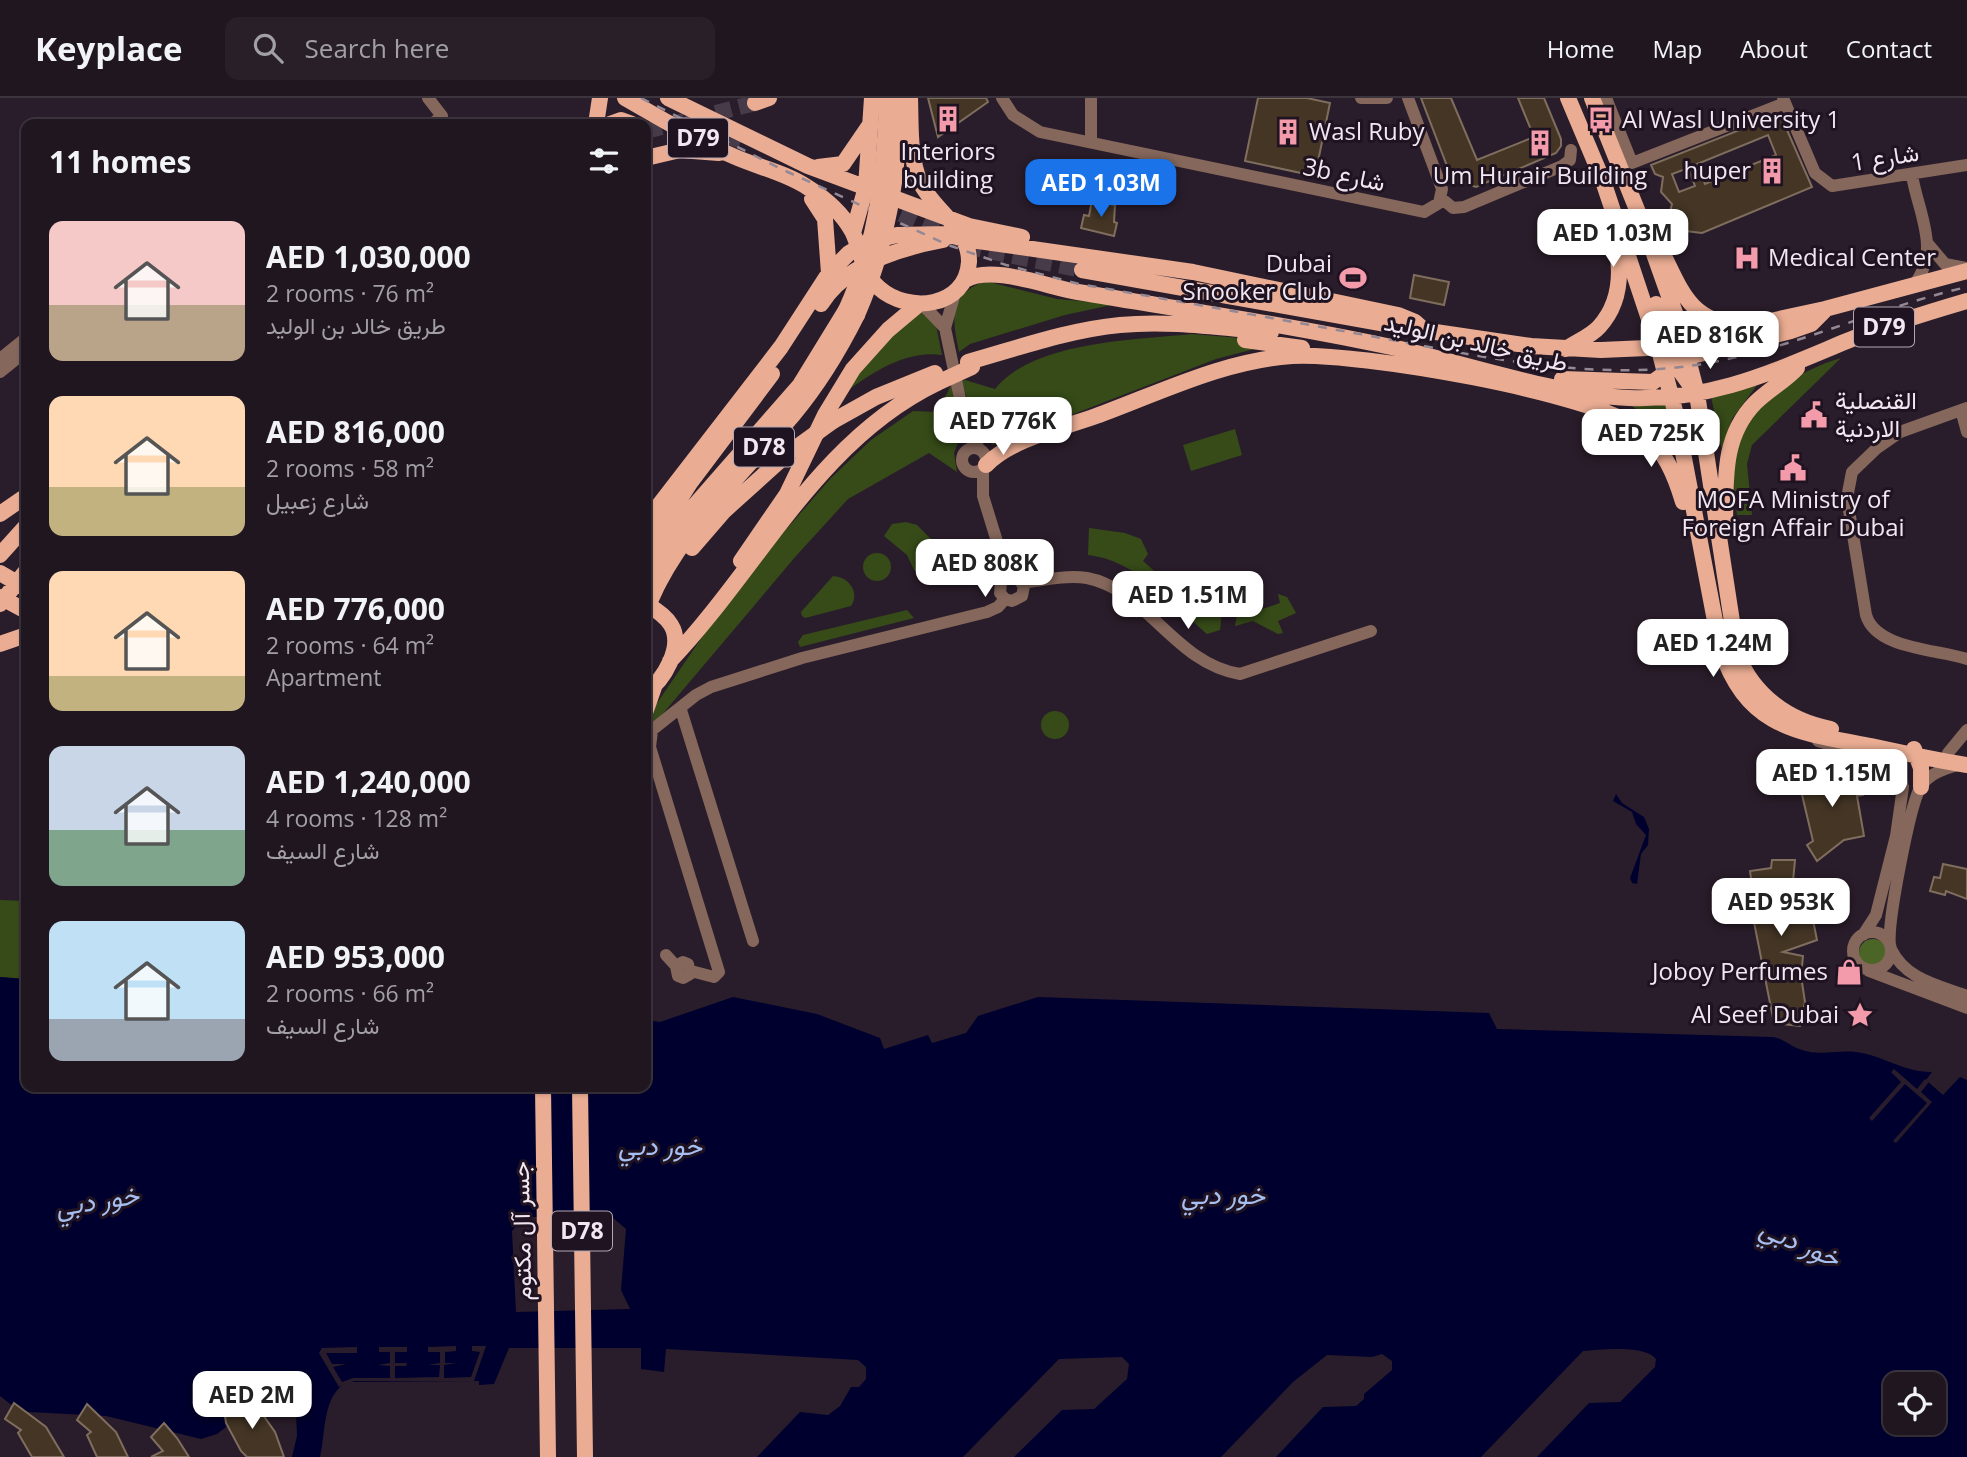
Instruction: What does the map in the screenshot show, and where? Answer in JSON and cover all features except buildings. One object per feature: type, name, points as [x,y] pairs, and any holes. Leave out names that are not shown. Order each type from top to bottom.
[{"type":"main road","points":[[597,119],[600,98]]},
{"type":"main road","name":"D79","points":[[625,98],[733,156],[773,171],[816,193],[855,240],[864,267],[886,293],[903,302],[921,304]]},
{"type":"main road","name":"D79","points":[[668,98],[808,166],[986,230],[1074,247],[1085,263]]},
{"type":"main road","points":[[651,511],[781,347],[829,273],[855,240],[866,187],[872,98]]},
{"type":"main road","name":"D78","points":[[656,578],[718,498],[812,391],[842,345],[882,187],[887,98]]},
{"type":"main road","name":"D78","points":[[651,554],[800,385],[851,312],[878,263],[891,209],[900,98]]},
{"type":"main road","points":[[910,98],[916,169],[928,196],[962,239],[969,262],[960,286]]},
{"type":"main road","points":[[1568,98],[1603,181],[1618,200],[1674,356],[1697,394],[1737,654],[1750,680],[1767,699],[1788,714],[1813,725],[1960,760]]},
{"type":"main road","points":[[1592,98],[1648,237],[1674,356],[1672,397],[1720,647],[1730,673],[1759,710],[1782,725],[1809,735],[1914,750]]},
{"type":"main road","points":[[808,166],[828,168],[843,164],[871,124]]},
{"type":"main road","points":[[651,157],[680,150],[733,156]]},
{"type":"main road","points":[[773,171],[810,197],[822,211],[827,228],[829,273]]},
{"type":"main road","points":[[1566,349],[1599,327],[1616,299],[1620,278],[1615,241],[1603,201],[1603,181]]},
{"type":"main road","points":[[855,240],[897,235],[948,234],[1085,263]]},
{"type":"main road","points":[[1648,237],[1662,251],[1693,307],[1720,323],[1749,327]]},
{"type":"main road","points":[[651,553],[690,483],[792,349],[829,292],[864,267],[911,248],[962,239]]},
{"type":"main road","name":"طريق خالد بن الوليد","points":[[1085,263],[1425,331],[1566,349],[1674,356],[1749,327],[1967,270]]},
{"type":"main road","name":"طريق خالد بن الوليد","points":[[921,304],[938,302],[980,274],[996,274],[1075,292],[1242,317],[1354,339],[1550,385],[1627,398],[1697,394],[1749,382],[1893,324],[1967,301]]},
{"type":"main road","points":[[718,606],[723,585],[787,494],[838,391],[870,349],[921,304]]},
{"type":"main road","points":[[1550,385],[1568,378],[1645,382],[1674,356],[1791,331],[1811,324],[1825,309]]},
{"type":"main road","points":[[1165,323],[1177,330],[1349,358],[1569,400],[1620,417],[1642,431],[1660,450],[1677,483],[1703,561]]},
{"type":"main road","points":[[656,578],[678,565],[732,503],[786,455],[833,421],[876,397],[970,364],[1008,351],[1099,328],[1165,323],[1354,339]]},
{"type":"main road","points":[[983,461],[1022,443],[1233,366],[1294,356],[1349,358]]},
{"type":"main road","points":[[1725,579],[1725,477],[1732,439],[1751,408],[1803,360]]},
{"type":"main road","points":[[651,689],[670,661],[718,606],[839,452],[886,413],[936,378]]},
{"type":"main road","points":[[1569,400],[1627,398]]},
{"type":"main road","points":[[0,514],[21,499]]},
{"type":"main road","points":[[0,555],[21,532]]},
{"type":"main road","name":"D78","points":[[651,559],[656,578]]},
{"type":"main road","points":[[0,573],[21,583]]},
{"type":"main road","points":[[1,600],[21,586]]},
{"type":"main road","points":[[1,600],[21,609]]},
{"type":"main road","points":[[651,607],[664,615],[674,631],[675,640],[670,661]]},
{"type":"main road","points":[[0,644],[21,637]]},
{"type":"main road","points":[[1914,750],[1921,787]]},
{"type":"main road","name":"جسر آل مكتوم","points":[[543,1092],[548,1457]]},
{"type":"main road","name":"D78","points":[[580,1092],[585,1457]]},
{"type":"street","points":[[428,98],[442,116],[438,119]]},
{"type":"street","name":"3b شارع","points":[[1002,98],[1013,115],[1030,128],[1419,212],[1430,211],[1441,198]]},
{"type":"street","points":[[1361,98],[1387,98]]},
{"type":"street","points":[[1408,98],[1441,184],[1441,198],[1453,208],[1464,207],[1567,163],[1571,150]]},
{"type":"street","points":[[1606,98],[1632,163],[1784,101]]},
{"type":"street","points":[[1087,140],[1091,101]]},
{"type":"street","name":"شارع 1","points":[[1784,101],[1815,173],[1825,184],[1839,187],[1967,165]]},
{"type":"street","points":[[1913,286],[1925,268],[1928,243],[1916,174]]},
{"type":"street","points":[[1928,243],[1945,264],[1967,270]]},
{"type":"street","points":[[960,286],[945,328],[966,428],[983,461],[983,496]]},
{"type":"street","points":[[921,304],[945,328]]},
{"type":"street","points":[[0,359],[21,342]]},
{"type":"street","points":[[0,372],[21,355]]},
{"type":"street","points":[[1967,432],[1964,409],[1889,439],[1857,466],[1847,489],[1868,623],[1886,639],[1967,659]]},
{"type":"street","points":[[966,428],[962,462],[983,496],[1003,561],[1000,589],[1005,599]]},
{"type":"street","points":[[964,453],[971,448],[983,461]]},
{"type":"street","points":[[966,470],[975,473],[983,461]]},
{"type":"street","points":[[651,737],[656,726],[681,710],[696,695],[711,687],[802,659],[993,610],[1005,599],[1019,599],[1024,593],[1023,583],[1003,561]]},
{"type":"street","points":[[1023,583],[1073,577],[1111,586],[1189,652],[1226,671],[1240,674],[1371,631]]},
{"type":"street","points":[[1918,646],[1967,652]]},
{"type":"street","points":[[681,710],[753,941]]},
{"type":"street","points":[[1869,970],[1879,969],[1887,964],[1891,947],[1890,917],[1921,787],[1935,773],[1960,760],[1967,730]]},
{"type":"street","points":[[1809,735],[1832,747],[1886,761],[1901,780],[1903,795],[1896,836],[1874,921],[1855,943],[1853,953],[1860,966],[1967,1007]]},
{"type":"street","points":[[651,748],[719,972],[714,977],[691,971],[686,978],[680,978],[676,974],[676,966],[666,955]]},
{"type":"street","points":[[1863,935],[1877,933],[1891,947],[1898,963],[1909,973],[1967,996]]},
{"type":"green space","points":[[985,281],[1057,299],[1116,304],[1065,315],[970,344],[959,352],[954,319],[956,309],[964,293]]},
{"type":"green space","points":[[922,309],[935,320],[942,355],[928,354],[900,360],[874,373],[839,397],[870,352]]},
{"type":"green space","points":[[1192,334],[1252,339],[1266,346],[1216,359],[993,445],[978,428],[961,381],[995,389],[1012,373],[1059,352],[1114,341]]},
{"type":"green space","points":[[1841,358],[1752,445],[1747,464],[1752,515],[1737,515],[1733,483],[1735,450],[1750,418],[1776,391],[1791,380]]},
{"type":"green space","points":[[951,385],[961,435],[954,453],[957,472],[929,453],[848,499],[796,556],[651,728],[651,716],[655,706],[713,621],[765,554],[830,479],[871,440],[913,411],[938,412]]},
{"type":"green space","points":[[1757,385],[1732,419],[1722,451],[1711,396]]},
{"type":"green space","points":[[1629,404],[1667,405],[1677,449],[1663,428]]},
{"type":"green space","points":[[1235,429],[1242,455],[1191,471],[1183,445]]},
{"type":"green space","points":[[906,522],[917,525],[931,539],[928,569],[921,573],[914,570],[907,555],[884,536],[892,524]]},
{"type":"green space","points":[[1089,528],[1125,533],[1141,539],[1148,554],[1143,561],[1186,599],[1194,591],[1204,591],[1214,600],[1221,612],[1220,630],[1207,634],[1138,574],[1122,565],[1088,555]]},
{"type":"green space","points":[[877,553],[887,557],[891,567],[887,577],[877,581],[867,577],[863,567],[867,557]]},
{"type":"green space","points":[[833,576],[844,579],[851,586],[854,596],[851,606],[805,618],[802,616],[801,612]]},
{"type":"green space","points":[[1278,594],[1287,597],[1296,613],[1278,621],[1283,633],[1278,634],[1253,621],[1235,626],[1238,609],[1243,609],[1245,615],[1280,603]]},
{"type":"green space","points":[[907,610],[914,618],[800,647],[798,642],[803,635]]},
{"type":"green space","points":[[1055,711],[1065,715],[1069,725],[1065,735],[1055,739],[1045,735],[1041,725],[1045,715]]},
{"type":"green space","points":[[0,900],[21,901],[21,979],[0,977]]},
{"type":"green space","points":[[1873,939],[1883,943],[1887,953],[1883,963],[1873,967],[1863,963],[1859,953],[1863,943]]},
{"type":"water","points":[[1616,794],[1622,803],[1644,817],[1649,829],[1648,845],[1641,854],[1637,884],[1632,883],[1630,878],[1646,835],[1636,824],[1632,812],[1613,801]]},
{"type":"water","name":"خور دبي","points":[[0,977],[21,979],[21,1092],[651,1092],[651,1021],[660,1022],[733,997],[817,1014],[880,1038],[884,1049],[928,1035],[932,1043],[966,1033],[978,1016],[1038,997],[1489,1013],[1497,1029],[1772,1037],[1809,1052],[1856,1052],[1911,1069],[1932,1072],[1926,1080],[1943,1095],[1960,1077],[1967,1080],[1967,1457],[1537,1457],[1589,1403],[1620,1402],[1655,1367],[1656,1359],[1651,1355],[1623,1349],[1583,1351],[1481,1457],[1276,1457],[1323,1407],[1356,1406],[1364,1399],[1364,1394],[1392,1370],[1392,1361],[1382,1354],[1372,1357],[1327,1355],[1293,1382],[1221,1457],[1014,1457],[1062,1410],[1094,1409],[1127,1379],[1129,1364],[1122,1357],[1059,1359],[963,1457],[757,1457],[800,1412],[828,1415],[840,1406],[851,1387],[859,1387],[866,1379],[866,1367],[858,1360],[666,1349],[664,1372],[641,1369],[641,1348],[509,1348],[494,1384],[479,1385],[479,1381],[347,1382],[339,1388],[329,1405],[320,1457],[292,1457],[297,1436],[296,1411],[286,1394],[269,1385],[256,1385],[245,1392],[230,1424],[217,1434],[201,1439],[106,1416],[18,1410],[0,1396]],"holes":[[[525,1217],[612,1217],[626,1229],[621,1290],[630,1309],[516,1312],[512,1231]]]},
{"type":"pier","points":[[1894,1069],[1917,1089],[1925,1079],[1929,1082],[1921,1092],[1932,1102],[1896,1143],[1893,1141],[1927,1103],[1905,1084],[1872,1121],[1869,1118],[1901,1082],[1891,1072]]},
{"type":"pier","points":[[456,1346],[456,1351],[445,1352],[445,1363],[456,1363],[444,1365],[444,1378],[471,1377],[480,1352],[472,1351],[472,1346],[486,1346],[474,1381],[354,1381],[339,1387],[319,1353],[322,1348],[357,1347],[357,1353],[326,1353],[332,1364],[346,1364],[333,1367],[342,1382],[353,1378],[390,1378],[390,1366],[378,1365],[390,1363],[390,1352],[379,1352],[379,1347],[407,1347],[407,1352],[395,1352],[395,1363],[407,1363],[406,1366],[395,1366],[395,1378],[439,1377],[440,1365],[428,1365],[440,1363],[440,1352],[428,1352],[428,1347]]},
{"type":"tunnel","points":[[651,130],[755,103]]},
{"type":"tunnel","points":[[684,120],[741,141]]},
{"type":"tunnel","points":[[879,204],[979,249],[1082,270]]},
{"type":"railway","points":[[641,98],[779,168],[948,245],[1006,265],[1079,284],[1541,365],[1625,370],[1708,363],[1774,347],[1934,295],[1967,287]]},
{"type":"place","name":"Interiors building","points":[[948,119]]},
{"type":"place","name":"Al Wasl University 1","points":[[1601,120]]},
{"type":"place","name":"Wasl Ruby","points":[[1288,132]]},
{"type":"place","name":"Um Hurair Building","points":[[1540,143]]},
{"type":"place","name":"huper","points":[[1772,171]]},
{"type":"place","name":"Medical Center","points":[[1747,258]]},
{"type":"place","name":"Dubai Snooker Club","points":[[1353,278]]},
{"type":"place","name":"القنصلية الاردنية","points":[[1814,415]]},
{"type":"place","name":"MOFA Ministry of Foreign Affair Dubai","points":[[1793,468]]},
{"type":"place","name":"Joboy Perfumes","points":[[1849,972]]},
{"type":"place","name":"Al Seef Dubai","points":[[1860,1015]]}]
